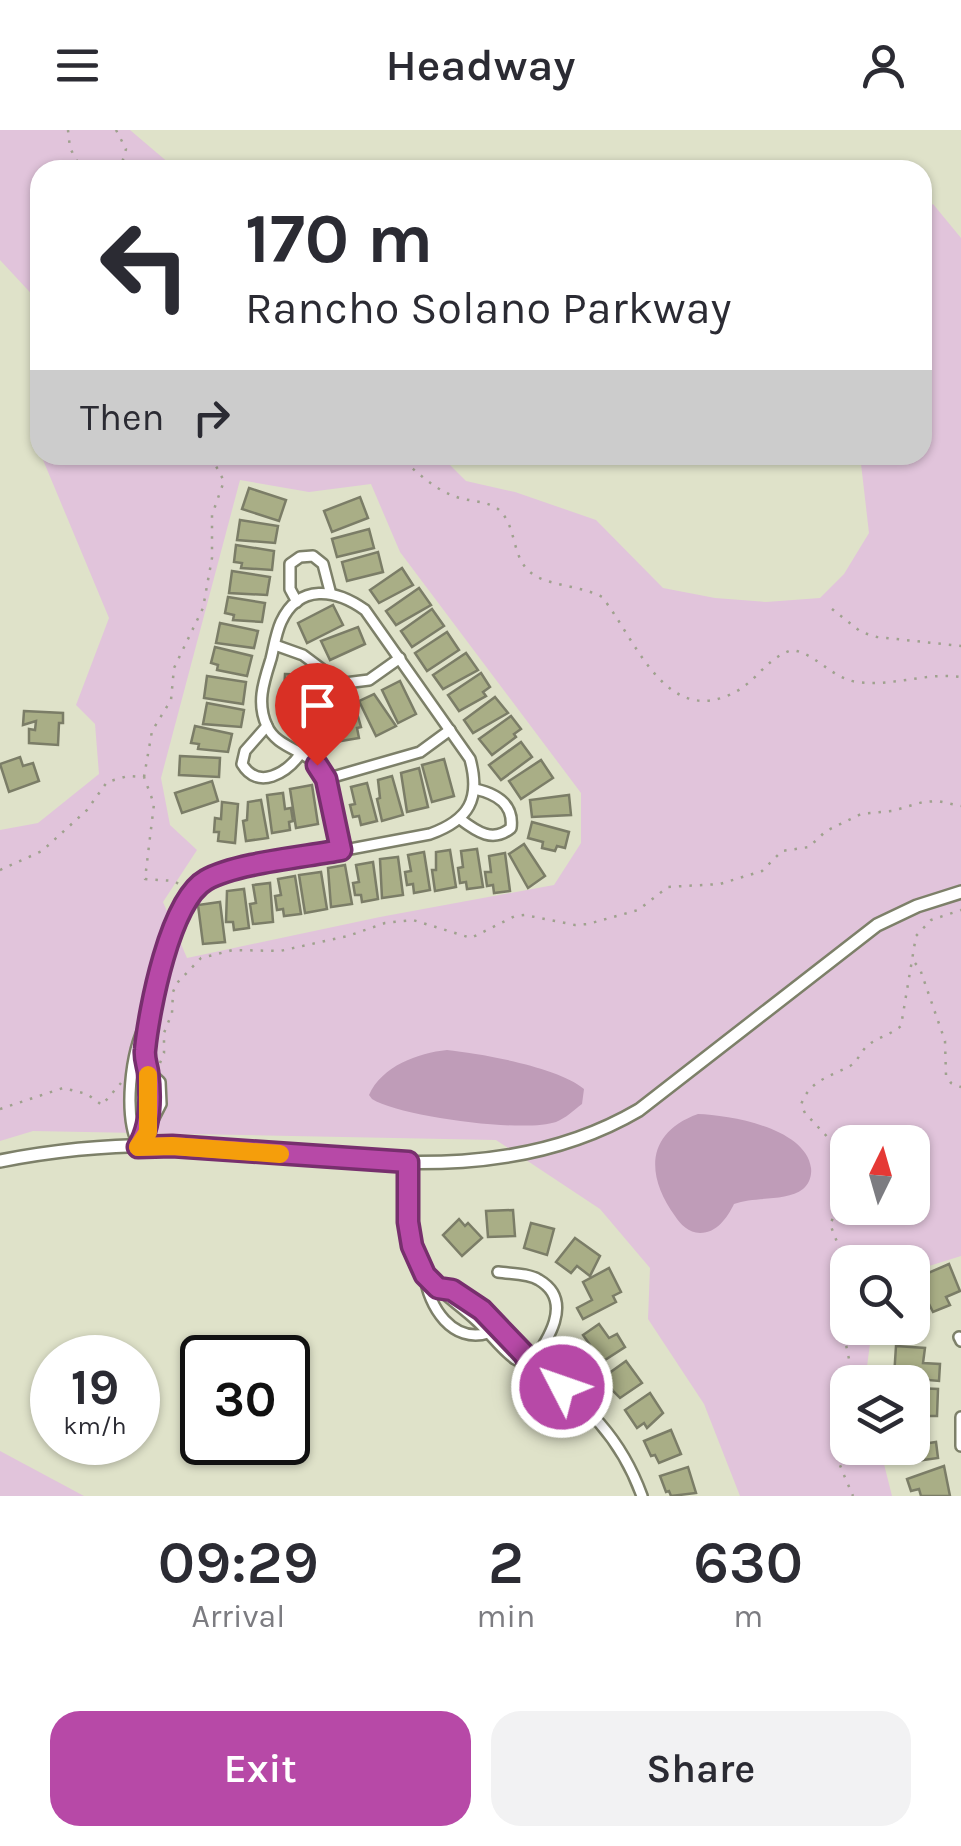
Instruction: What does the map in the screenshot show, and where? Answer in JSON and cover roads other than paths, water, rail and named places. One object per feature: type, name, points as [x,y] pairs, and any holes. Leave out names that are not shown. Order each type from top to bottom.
[{"type":"street","points":[[297,602],[288,576],[290,564],[300,556],[313,556],[323,564],[330,592]]},
{"type":"street","points":[[138,1147],[161,1104],[160,1082],[148,1071],[144,1054],[149,1019],[178,915],[192,891],[223,873],[430,834],[448,828],[470,805],[475,789],[470,758],[365,610],[350,598],[330,592],[312,594],[297,602],[281,622],[261,704],[274,736],[317,765],[326,779],[341,850]]},
{"type":"street","points":[[275,645],[303,654],[335,680],[345,683],[368,680],[400,658]]},
{"type":"street","points":[[267,726],[245,751],[242,764],[248,775],[271,778],[294,764],[301,753]]},
{"type":"street","points":[[326,779],[420,752],[450,730]]},
{"type":"street","points":[[460,819],[490,837],[502,836],[511,828],[513,814],[506,803],[475,789]]},
{"type":"street","points":[[0,1161],[46,1152],[172,1146],[408,1162],[493,1160],[541,1151],[610,1126],[653,1099],[877,926],[917,906],[961,892]]},
{"type":"street","points":[[138,1147],[130,1131],[132,1082],[140,1035],[149,1019]]},
{"type":"street","points":[[134,1070],[148,1071]]},
{"type":"street","points":[[408,1162],[408,1222],[412,1246],[425,1275],[426,1292],[447,1322],[464,1335],[488,1333]]},
{"type":"street","points":[[498,1272],[542,1281],[555,1302],[553,1333],[530,1365]]},
{"type":"street","points":[[425,1275],[446,1299],[476,1320],[518,1362],[530,1365],[602,1422],[619,1444],[642,1496]]},
{"type":"street","points":[[438,1288],[452,1290],[482,1310],[530,1365]]},
{"type":"street","points":[[961,1417],[961,1446]]}]
